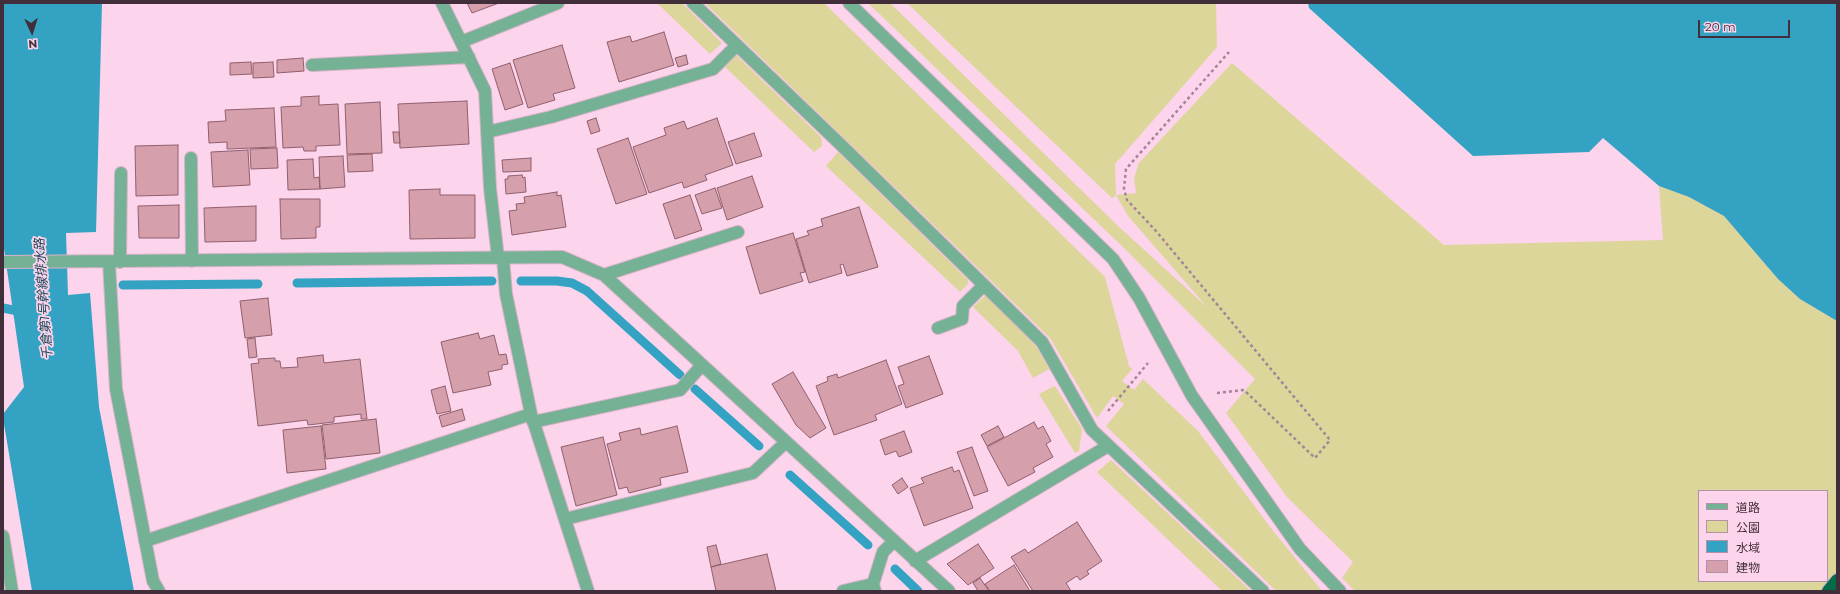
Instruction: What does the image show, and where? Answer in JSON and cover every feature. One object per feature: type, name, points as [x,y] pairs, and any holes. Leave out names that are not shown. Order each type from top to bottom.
[{"type":"highway","points":[[1828,591],[1837,580]]},
{"type":"street","points":[[442,3],[485,91],[490,188],[506,294],[532,418],[588,591]]},
{"type":"street","points":[[461,42],[558,3]]},
{"type":"street","points":[[693,3],[1042,342],[1092,430],[1263,591]]},
{"type":"street","points":[[850,3],[1113,259],[1139,298],[1192,396],[1300,548],[1340,591]]},
{"type":"street","points":[[487,132],[551,117],[713,69],[737,45]]},
{"type":"street","points":[[312,64],[469,57]]},
{"type":"street","points":[[191,158],[192,261]]},
{"type":"street","points":[[121,173],[114,262],[116,389],[153,580],[159,591]]},
{"type":"street","points":[[604,275],[738,232]]},
{"type":"street","points":[[3,262],[562,257],[604,275],[949,591]]},
{"type":"street","points":[[938,328],[962,319],[963,306],[984,285]]},
{"type":"street","points":[[145,540],[532,418],[680,390],[702,365]]},
{"type":"street","points":[[565,519],[753,473],[786,442]]},
{"type":"street","points":[[916,561],[1108,446]]},
{"type":"street","points":[[3,536],[12,591]]},
{"type":"street","points":[[843,591],[874,588],[883,552],[894,541]]},
{"type":"path","points":[[1192,396],[1244,390],[1315,458],[1330,440],[1156,231],[1127,200],[1124,189],[1126,169],[1230,52]]},
{"type":"path","points":[[1118,399],[1138,375]]},
{"type":"green space","points":[[657,3],[682,3],[722,43],[710,54]]},
{"type":"green space","points":[[705,3],[824,3],[1105,277],[1129,366],[1132,369],[1122,381],[1134,390],[1143,379],[1198,431],[1274,532],[1322,591],[1276,591],[1106,426],[1124,404],[1113,396],[1097,418],[1050,338]]},
{"type":"green space","points":[[868,3],[890,3],[1118,226],[1208,308],[1128,216],[1116,195],[1136,193],[1134,178],[1139,163],[1232,63],[1444,245],[1663,240],[1659,186],[1689,197],[1724,216],[1778,279],[1800,299],[1837,321],[1837,591],[1355,591],[1342,578],[1353,562],[1287,497],[1226,413],[1255,379],[1126,250]]},
{"type":"green space","points":[[907,3],[1216,3],[1217,47],[1115,164],[1116,195],[1112,198]]},
{"type":"green space","points":[[736,55],[821,137],[822,146],[814,152],[725,67]]},
{"type":"green space","points":[[838,152],[968,280],[968,284],[960,292],[826,166]]},
{"type":"green space","points":[[986,295],[1036,346],[1049,369],[1033,378],[1018,351],[973,307]]},
{"type":"green space","points":[[1055,386],[1082,429],[1079,451],[1075,453],[1039,394]]},
{"type":"green space","points":[[1111,460],[1251,591],[1222,591],[1097,472]]},
{"type":"water","name":"千倉第1号幹線排水路","points":[[3,3],[102,3],[96,232],[66,233],[68,295],[90,293],[99,407],[134,591],[32,591],[3,418],[3,414],[24,387],[3,242]]},
{"type":"water","points":[[1308,3],[1837,3],[1837,321],[1800,299],[1778,279],[1724,216],[1689,197],[1659,186],[1603,138],[1589,152],[1473,156],[1309,8]]},
{"type":"building","points":[[467,3],[499,3],[472,13]]},
{"type":"building","points":[[664,32],[674,65],[619,82],[607,42],[630,36],[632,42]]},
{"type":"building","points":[[562,45],[575,88],[553,94],[555,100],[528,108],[513,60]]},
{"type":"building","points":[[686,55],[688,64],[678,67],[675,58]]},
{"type":"building","points":[[303,58],[304,71],[277,73],[277,60]]},
{"type":"building","points":[[251,62],[252,74],[230,75],[230,63]]},
{"type":"building","points":[[273,62],[274,77],[253,78],[253,63]]},
{"type":"building","points":[[510,63],[523,104],[505,110],[492,69]]},
{"type":"building","points":[[319,96],[319,105],[338,104],[340,145],[316,146],[316,151],[304,151],[303,147],[283,148],[281,107],[301,106],[301,97]]},
{"type":"building","points":[[467,101],[469,144],[400,148],[398,104]]},
{"type":"building","points":[[380,102],[382,153],[347,154],[345,104]]},
{"type":"building","points":[[274,108],[276,147],[227,149],[227,142],[209,143],[208,122],[226,121],[225,110]]},
{"type":"building","points":[[596,118],[600,131],[591,134],[587,121]]},
{"type":"building","points":[[717,118],[733,165],[705,175],[707,180],[684,188],[682,182],[649,193],[633,147],[666,135],[664,128],[684,121],[687,129]]},
{"type":"building","points":[[393,132],[399,132],[400,143],[394,143]]},
{"type":"building","points":[[754,133],[762,156],[736,164],[728,142]]},
{"type":"building","points":[[628,138],[647,194],[616,204],[597,149]]},
{"type":"building","points":[[178,145],[178,195],[136,196],[135,146]]},
{"type":"building","points":[[277,148],[278,168],[251,169],[250,149]]},
{"type":"building","points":[[248,150],[250,185],[213,187],[211,152]]},
{"type":"building","points":[[372,154],[373,171],[348,172],[347,155]]},
{"type":"building","points":[[343,156],[345,187],[320,189],[319,157]]},
{"type":"building","points":[[531,158],[531,171],[503,172],[502,160]]},
{"type":"building","points":[[313,159],[314,178],[319,177],[320,189],[288,190],[287,160]]},
{"type":"building","points":[[522,175],[523,178],[525,177],[526,192],[506,194],[505,179],[508,179],[508,176]]},
{"type":"building","points":[[752,176],[763,207],[727,220],[717,188]]},
{"type":"building","points":[[715,188],[722,208],[702,214],[695,195]]},
{"type":"building","points":[[440,189],[440,195],[475,195],[475,238],[410,239],[409,190]]},
{"type":"building","points":[[557,192],[557,196],[561,195],[566,227],[512,235],[509,211],[517,210],[516,204],[525,203],[524,197]]},
{"type":"building","points":[[690,195],[702,230],[675,239],[663,204]]},
{"type":"building","points":[[280,199],[320,199],[320,227],[316,227],[316,238],[281,239]]},
{"type":"building","points":[[179,205],[179,238],[139,238],[138,206]]},
{"type":"building","points":[[256,206],[256,241],[205,242],[204,208]]},
{"type":"building","points":[[859,207],[878,267],[847,276],[843,264],[840,265],[842,273],[809,283],[796,239],[809,235],[807,231],[823,226],[821,219]]},
{"type":"building","points":[[793,233],[805,272],[800,273],[803,281],[760,294],[746,247]]},
{"type":"building","points":[[268,298],[272,335],[245,338],[240,301]]},
{"type":"building","points":[[478,333],[480,339],[494,335],[499,355],[506,354],[508,364],[502,365],[502,369],[488,372],[491,385],[453,393],[441,342]]},
{"type":"building","points":[[255,338],[257,357],[249,358],[247,339]]},
{"type":"building","points":[[323,355],[324,363],[360,359],[367,419],[361,419],[361,414],[334,417],[334,422],[308,425],[307,420],[258,426],[251,364],[259,363],[258,359],[275,358],[275,361],[280,361],[281,368],[298,367],[297,358]]},
{"type":"building","points":[[929,356],[943,394],[906,408],[898,386],[904,384],[898,367]]},
{"type":"building","points":[[886,360],[902,404],[875,415],[877,420],[834,435],[816,386],[828,381],[827,377],[837,374],[838,378]]},
{"type":"building","points":[[793,372],[826,428],[810,438],[796,425],[772,384]]},
{"type":"building","points":[[445,386],[451,411],[437,414],[431,390]]},
{"type":"building","points":[[462,409],[465,420],[442,427],[439,416]]},
{"type":"building","points":[[376,419],[380,453],[326,459],[322,425]]},
{"type":"building","points":[[1034,422],[1038,429],[1043,426],[1051,441],[1046,444],[1053,457],[1033,468],[1035,472],[1008,486],[987,447]]},
{"type":"building","points":[[321,426],[326,469],[287,473],[283,430]]},
{"type":"building","points":[[677,426],[688,472],[660,478],[661,485],[629,493],[627,487],[619,489],[607,444],[621,440],[619,433],[640,428],[641,435]]},
{"type":"building","points":[[998,426],[1004,437],[987,446],[981,435]]},
{"type":"building","points":[[904,431],[912,452],[899,457],[896,451],[885,455],[880,440]]},
{"type":"building","points":[[603,437],[617,495],[576,506],[561,447]]},
{"type":"building","points":[[972,447],[988,491],[974,496],[957,452]]},
{"type":"building","points":[[952,467],[954,472],[959,470],[973,508],[924,526],[910,488],[924,483],[921,478]]},
{"type":"building","points":[[902,478],[908,487],[898,494],[892,485]]},
{"type":"building","points":[[1077,522],[1102,561],[1087,571],[1089,574],[1080,580],[1077,576],[1066,583],[1071,591],[1033,591],[1011,557],[1025,549],[1028,553]]},
{"type":"building","points":[[978,544],[994,568],[968,585],[947,564]]},
{"type":"building","points":[[716,545],[721,564],[711,567],[707,547]]},
{"type":"building","points":[[767,554],[776,591],[716,591],[711,567]]},
{"type":"building","points":[[1014,565],[1030,591],[990,591],[985,584]]},
{"type":"building","points":[[980,578],[989,591],[978,591],[973,583]]},
{"type":"waterway","points":[[297,283],[492,281]]},
{"type":"waterway","points":[[521,281],[557,281],[572,283],[587,291],[680,375]]},
{"type":"waterway","points":[[123,285],[258,284]]},
{"type":"waterway","points":[[3,308],[23,312]]},
{"type":"waterway","points":[[695,389],[759,446]]},
{"type":"waterway","points":[[790,475],[868,545]]},
{"type":"waterway","points":[[895,569],[918,591]]}]
